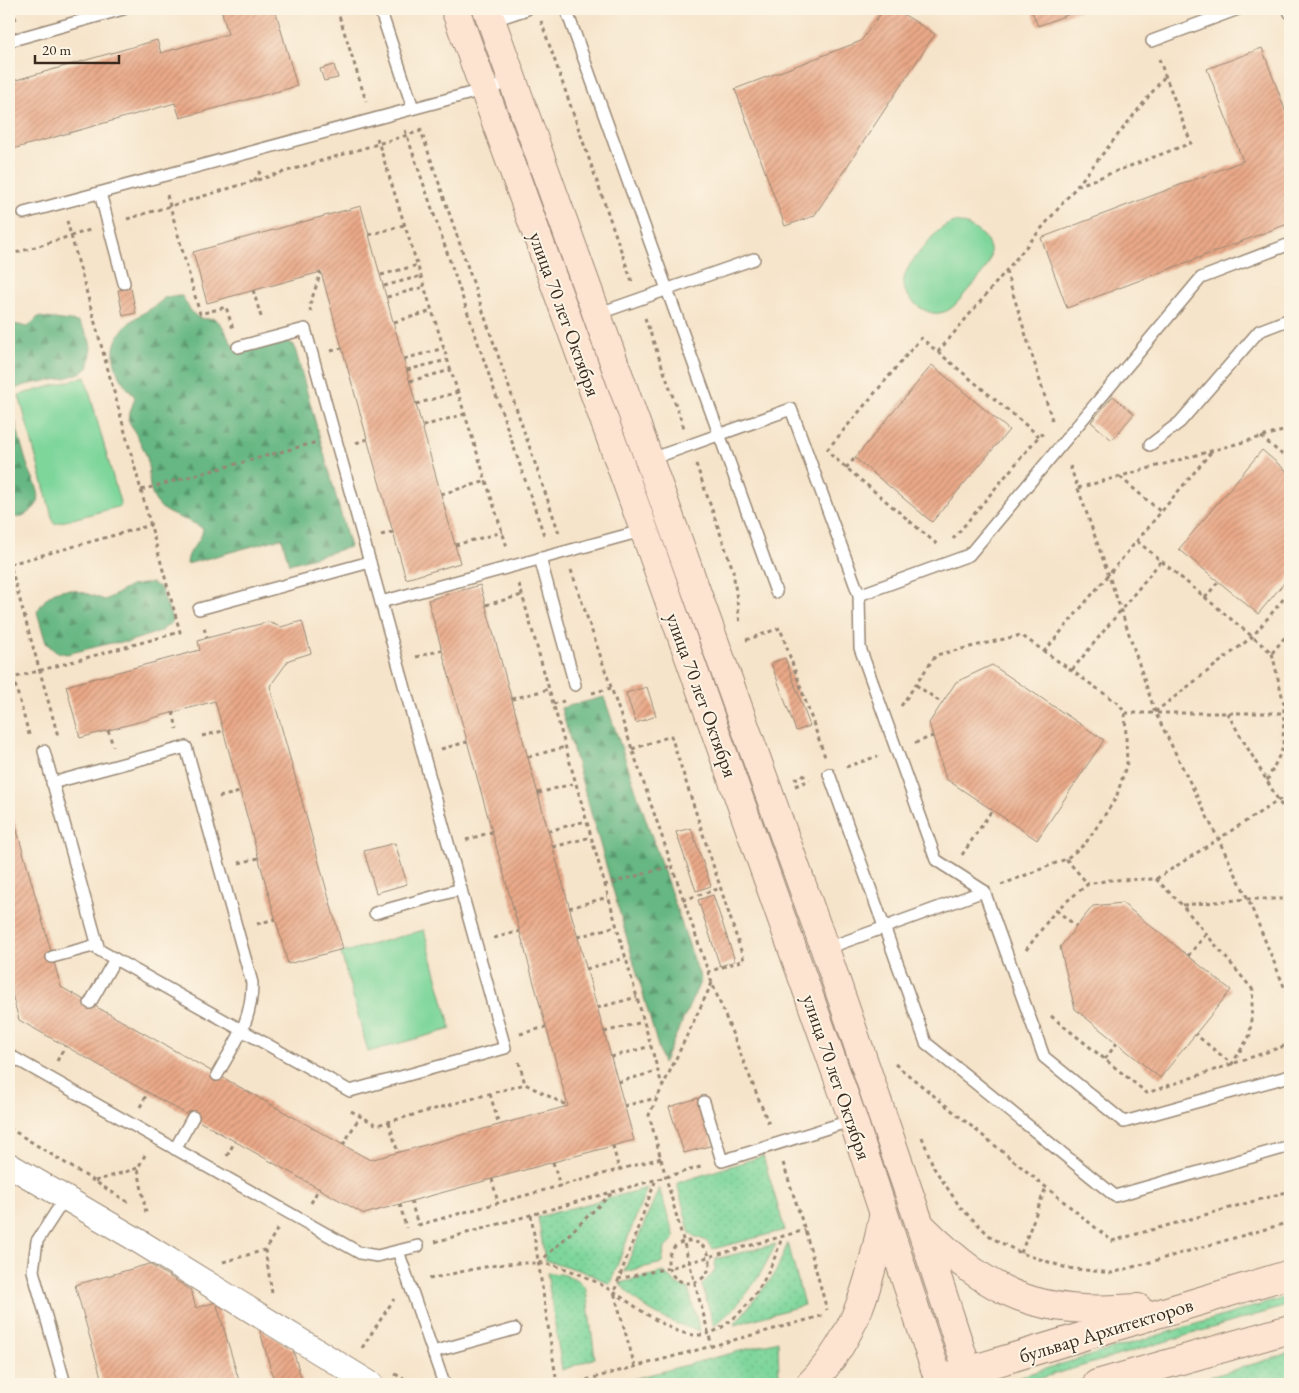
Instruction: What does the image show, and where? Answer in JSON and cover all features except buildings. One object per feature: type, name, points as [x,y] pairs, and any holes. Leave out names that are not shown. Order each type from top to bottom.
[{"type":"main road","name":"улица 70 лет Октября","points":[[455,9],[484,90],[825,949],[920,1225],[970,1378]]},
{"type":"main road","name":"улица 70 лет Октября","points":[[489,15],[648,460],[657,526],[853,1120],[934,1383]]},
{"type":"main road","points":[[810,1384],[826,1368],[851,1329],[874,1266],[883,1216]]},
{"type":"main road","points":[[920,1225],[945,1250],[994,1286],[1005,1292],[1057,1308],[1103,1311],[1190,1305]]},
{"type":"main road","name":"бульвар Архитекторов","points":[[934,1383],[970,1378],[1290,1274]]},
{"type":"main road","points":[[1097,1384],[1290,1329]]},
{"type":"street","points":[[9,1165],[371,1384]]},
{"type":"lane","points":[[9,41],[123,9]]},
{"type":"lane","points":[[380,9],[414,108]]},
{"type":"lane","points":[[489,15],[527,9]]},
{"type":"lane","points":[[566,9],[776,592]]},
{"type":"lane","points":[[1152,41],[1238,9]]},
{"type":"lane","points":[[1288,9],[1290,13]]},
{"type":"lane","points":[[24,213],[512,82]]},
{"type":"lane","points":[[100,193],[124,283]]},
{"type":"lane","points":[[859,595],[969,555],[1201,278],[1290,244]]},
{"type":"lane","points":[[596,315],[754,259]]},
{"type":"lane","points":[[1150,445],[1180,422],[1259,331],[1290,319]]},
{"type":"lane","points":[[44,751],[99,950],[350,1091],[505,1048],[305,328],[238,347]]},
{"type":"lane","points":[[648,460],[791,409],[859,595],[860,648],[936,860],[984,891],[1044,1056],[1124,1122],[1290,1076]]},
{"type":"lane","points":[[381,602],[657,526]]},
{"type":"lane","points":[[545,557],[576,685]]},
{"type":"lane","points":[[199,609],[370,562]]},
{"type":"lane","points":[[52,783],[186,747],[252,983],[252,1004],[242,1030],[217,1075]]},
{"type":"lane","points":[[829,774],[926,1043],[1115,1196],[1290,1146]]},
{"type":"lane","points":[[375,913],[461,889]]},
{"type":"lane","points":[[825,949],[984,891]]},
{"type":"lane","points":[[52,957],[98,945]]},
{"type":"lane","points":[[90,1003],[115,959]]},
{"type":"lane","points":[[9,1055],[360,1253],[377,1256],[418,1246]]},
{"type":"lane","points":[[704,1102],[722,1160],[853,1120]]},
{"type":"lane","points":[[175,1149],[193,1117]]},
{"type":"lane","points":[[65,1198],[38,1241],[33,1271],[65,1384]]},
{"type":"lane","points":[[398,1252],[444,1384]]},
{"type":"lane","points":[[433,1352],[515,1329]]},
{"type":"path","points":[[539,18],[733,570]]},
{"type":"path","points":[[1077,186],[1191,143],[1152,41]]},
{"type":"path","points":[[938,352],[1077,186],[1165,76]]},
{"type":"path","points":[[414,108],[708,972],[777,1144],[805,1230],[828,1314],[571,1384]]},
{"type":"path","points":[[399,112],[545,557]]},
{"type":"path","points":[[9,255],[421,131]]},
{"type":"path","points":[[162,176],[200,314],[226,308],[238,347]]},
{"type":"path","points":[[9,679],[180,632],[62,203]]},
{"type":"path","points":[[369,235],[404,225]]},
{"type":"path","points":[[381,275],[418,266]]},
{"type":"path","points":[[1006,271],[1061,445],[1109,575],[1155,712],[1248,899],[1290,1001]]},
{"type":"path","points":[[309,307],[321,272]]},
{"type":"path","points":[[384,286],[421,276]]},
{"type":"path","points":[[387,297],[424,287]]},
{"type":"path","points":[[254,290],[262,320]]},
{"type":"path","points":[[394,322],[432,311]]},
{"type":"path","points":[[944,550],[826,452],[921,338],[1039,436],[950,542]]},
{"type":"path","points":[[404,360],[444,348]]},
{"type":"path","points":[[407,370],[448,360]]},
{"type":"path","points":[[410,382],[451,370]]},
{"type":"path","points":[[416,404],[458,392]]},
{"type":"path","points":[[422,426],[465,414]]},
{"type":"path","points":[[1078,488],[1290,429]]},
{"type":"path","points":[[141,490],[335,437]]},
{"type":"path","points":[[1261,437],[1290,462]]},
{"type":"path","points":[[1044,652],[1212,451]]},
{"type":"path","points":[[846,468],[854,458]]},
{"type":"path","points":[[1119,477],[1162,512]]},
{"type":"path","points":[[441,494],[487,481]]},
{"type":"path","points":[[13,678],[34,753],[60,746],[9,563],[151,525]]},
{"type":"path","points":[[455,545],[503,532]]},
{"type":"path","points":[[1137,541],[1272,653],[1284,704],[1283,748],[1267,781]]},
{"type":"path","points":[[1072,670],[1161,561]]},
{"type":"path","points":[[1205,598],[1218,582]]},
{"type":"path","points":[[1155,712],[1252,637],[1290,590]]},
{"type":"path","points":[[486,605],[522,595]]},
{"type":"path","points":[[204,626],[207,638]]},
{"type":"path","points":[[746,640],[780,628],[825,758]]},
{"type":"path","points":[[1272,653],[1290,631]]},
{"type":"path","points":[[888,726],[936,655],[1021,635],[1119,704],[1125,713],[1127,763],[1116,798],[1085,844],[1066,859],[984,891]]},
{"type":"path","points":[[407,660],[442,650]]},
{"type":"path","points":[[916,685],[942,703]]},
{"type":"path","points":[[512,699],[549,689]]},
{"type":"path","points":[[173,712],[180,738]]},
{"type":"path","points":[[1226,712],[1290,820]]},
{"type":"path","points":[[1125,713],[1290,713]]},
{"type":"path","points":[[108,730],[113,747]]},
{"type":"path","points":[[196,738],[223,731]]},
{"type":"path","points":[[632,749],[671,736],[744,960],[708,972]]},
{"type":"path","points":[[788,788],[933,736]]},
{"type":"path","points":[[432,752],[467,742]]},
{"type":"path","points":[[528,757],[565,747]]},
{"type":"path","points":[[786,782],[812,773]]},
{"type":"path","points":[[538,793],[576,783]]},
{"type":"path","points":[[213,799],[240,792]]},
{"type":"path","points":[[1029,959],[1026,950],[1056,910],[1088,884],[1110,880],[1156,879],[1290,793]]},
{"type":"path","points":[[973,838],[992,810]]},
{"type":"path","points":[[548,831],[586,821]]},
{"type":"path","points":[[458,842],[492,832]]},
{"type":"path","points":[[553,847],[591,837]]},
{"type":"path","points":[[231,865],[258,858]]},
{"type":"path","points":[[1066,859],[1088,884]]},
{"type":"path","points":[[604,884],[672,866]]},
{"type":"path","points":[[1156,879],[1207,933],[1253,990],[1250,1035],[1232,1064]]},
{"type":"path","points":[[683,900],[721,888]]},
{"type":"path","points":[[570,908],[608,897]]},
{"type":"path","points":[[1182,905],[1248,899],[1290,899]]},
{"type":"path","points":[[1056,910],[1076,926]]},
{"type":"path","points":[[248,927],[275,919]]},
{"type":"path","points":[[578,936],[616,926]]},
{"type":"path","points":[[485,941],[520,931]]},
{"type":"path","points":[[1188,956],[1207,933]]},
{"type":"path","points":[[586,969],[625,958]]},
{"type":"path","points":[[712,983],[649,1115],[712,1346]]},
{"type":"path","points":[[597,1008],[637,997]]},
{"type":"path","points":[[1048,1013],[1146,1093],[1290,1044]]},
{"type":"path","points":[[604,1032],[644,1022]]},
{"type":"path","points":[[512,1036],[546,1027]]},
{"type":"path","points":[[1195,1034],[1232,1064]]},
{"type":"path","points":[[1105,1059],[1117,1043]]},
{"type":"path","points":[[53,1068],[65,1046]]},
{"type":"path","points":[[611,1057],[650,1046]]},
{"type":"path","points":[[890,1060],[894,1069]]},
{"type":"path","points":[[618,1082],[658,1071]]},
{"type":"path","points":[[377,1125],[525,1084],[568,1106]]},
{"type":"path","points":[[136,1114],[148,1092]]},
{"type":"path","points":[[490,1094],[499,1125]]},
{"type":"path","points":[[624,1106],[657,1097]]},
{"type":"path","points":[[343,1145],[360,1116]]},
{"type":"path","points":[[389,1122],[398,1153]]},
{"type":"path","points":[[920,1132],[934,1168],[960,1207],[992,1238],[1021,1253],[1067,1268],[1112,1273],[1290,1222]]},
{"type":"path","points":[[223,1163],[235,1141]]},
{"type":"path","points":[[612,1146],[619,1170]]},
{"type":"path","points":[[397,1231],[661,1158]]},
{"type":"path","points":[[722,1160],[613,1193],[418,1246],[428,1280],[489,1266],[521,1263],[539,1264],[572,1271],[614,1292],[677,1330],[697,1336],[721,1328],[741,1312],[763,1283],[782,1237]]},
{"type":"path","points":[[553,1162],[560,1186]]},
{"type":"path","points":[[95,1181],[138,1168],[146,1213]]},
{"type":"path","points":[[492,1179],[498,1203]]},
{"type":"path","points":[[636,1367],[614,1292],[655,1181]]},
{"type":"path","points":[[1021,1253],[1046,1187]]},
{"type":"path","points":[[307,1210],[319,1188]]},
{"type":"path","points":[[539,1264],[613,1193]]},
{"type":"path","points":[[411,1201],[418,1225]]},
{"type":"path","points":[[400,1204],[406,1228]]},
{"type":"path","points":[[531,1215],[558,1384]]},
{"type":"path","points":[[618,1279],[669,1268],[805,1230]]},
{"type":"path","points":[[684,1242],[699,1243],[709,1256],[708,1272],[695,1282],[679,1280],[669,1268],[671,1251],[684,1242]]},
{"type":"path","points":[[222,1263],[265,1250],[272,1296]]},
{"type":"path","points":[[359,1353],[408,1279]]},
{"type":"path","points":[[9,1377],[11,1384]]},
{"type":"green space","points":[[955,222],[969,226],[982,235],[990,247],[989,262],[982,274],[955,304],[944,312],[932,313],[912,301],[906,293],[904,278],[911,263],[934,236],[945,226]]},
{"type":"green space","points":[[182,296],[191,311],[198,317],[214,318],[219,322],[235,349],[240,353],[284,339],[294,345],[350,547],[289,564],[282,538],[187,564],[190,553],[200,538],[203,529],[192,522],[167,512],[154,498],[150,487],[147,458],[128,419],[135,397],[117,371],[114,352],[115,343],[127,325],[165,297]]},
{"type":"green space","points":[[38,317],[78,322],[86,333],[90,343],[91,354],[88,368],[79,373],[15,389],[11,400],[13,412],[25,459],[39,495],[35,507],[18,518],[9,513],[9,323],[28,327]]},
{"type":"green space","points":[[85,377],[121,506],[54,524],[19,395]]},
{"type":"green space","points":[[151,583],[160,587],[173,621],[161,631],[128,642],[111,643],[67,654],[56,652],[46,643],[37,612],[51,594],[59,591],[75,590],[105,600],[131,586]]},
{"type":"green space","points":[[604,697],[701,980],[663,1064],[561,708]]},
{"type":"green space","points":[[424,930],[451,1029],[368,1052],[341,953]]},
{"type":"green space","points":[[763,1156],[785,1230],[713,1249],[706,1241],[690,1234],[677,1183]]},
{"type":"green space","points":[[647,1188],[610,1284],[588,1273],[545,1260],[538,1217]]},
{"type":"green space","points":[[659,1188],[675,1238],[665,1248],[662,1263],[624,1272]]},
{"type":"green space","points":[[788,1243],[804,1305],[734,1325],[775,1274]]},
{"type":"green space","points":[[776,1244],[750,1289],[735,1307],[714,1326],[702,1285],[714,1272],[716,1259]]},
{"type":"green space","points":[[664,1272],[679,1286],[688,1288],[700,1331],[677,1324],[645,1308],[620,1283]]},
{"type":"green space","points":[[547,1273],[574,1278],[586,1289],[595,1358],[562,1370]]},
{"type":"green space","points":[[1290,1296],[1290,1305],[1021,1384],[1018,1377]]},
{"type":"green space","points":[[778,1341],[779,1377],[764,1384],[614,1384]]},
{"type":"green space","points":[[1290,1353],[1290,1384],[1187,1384]]}]
